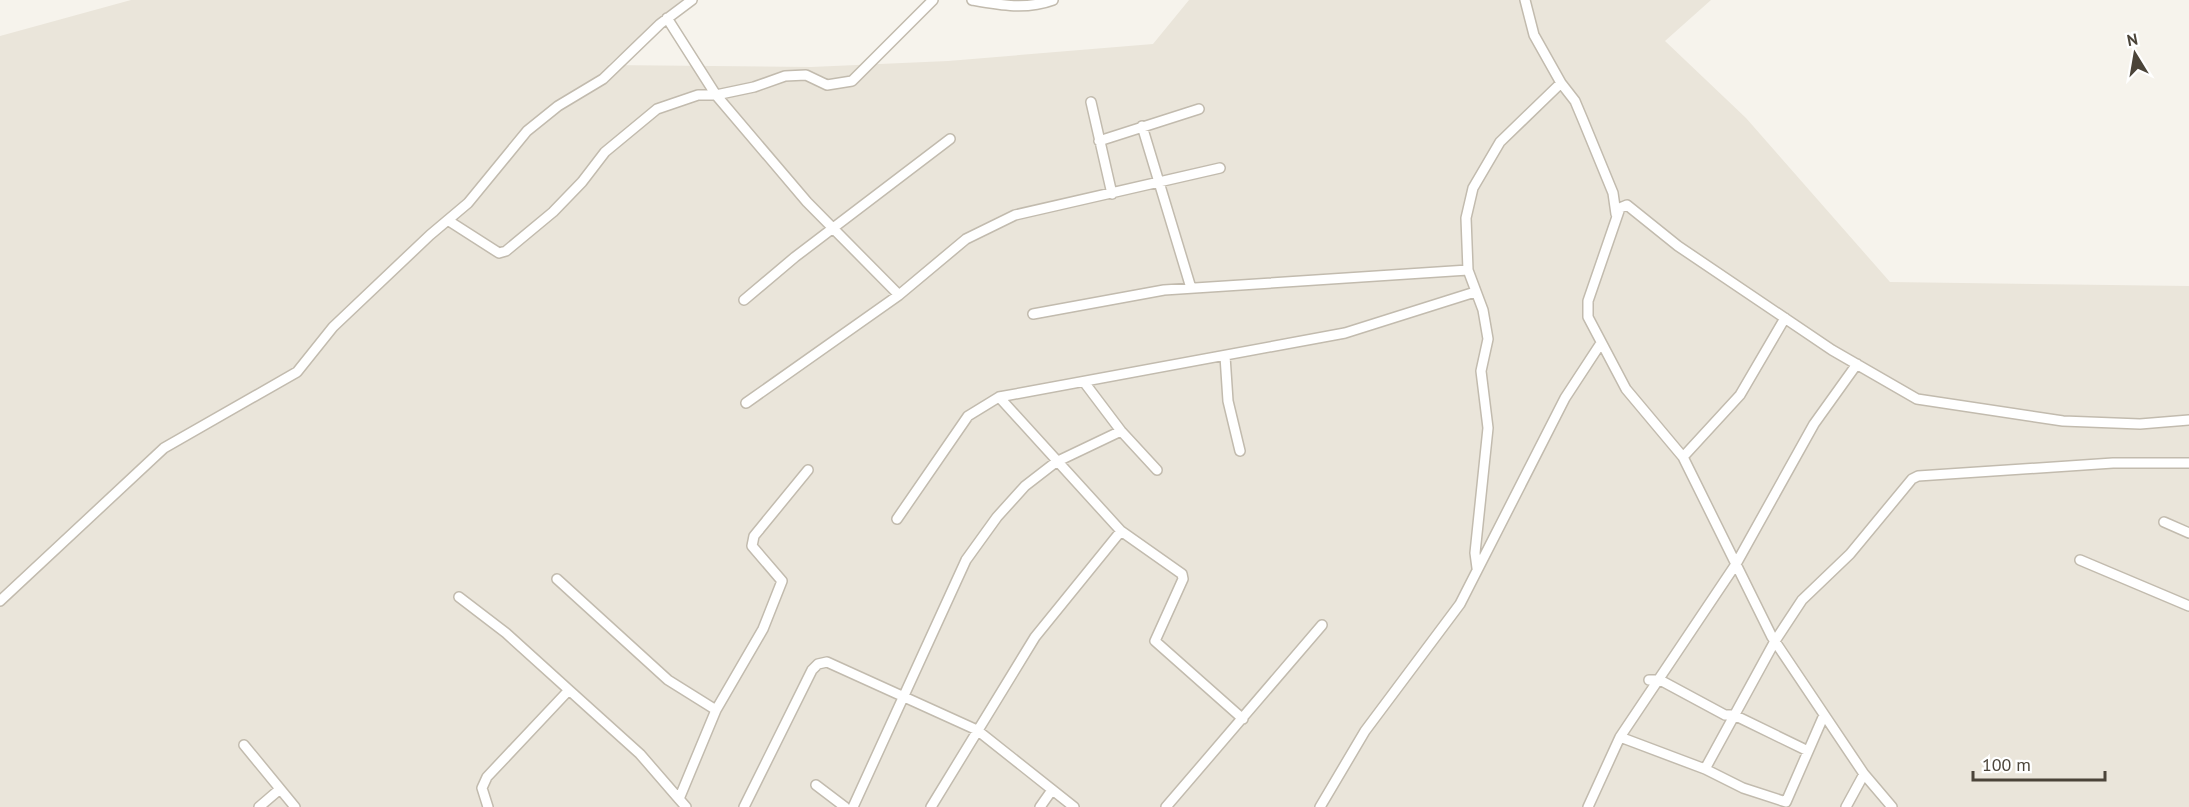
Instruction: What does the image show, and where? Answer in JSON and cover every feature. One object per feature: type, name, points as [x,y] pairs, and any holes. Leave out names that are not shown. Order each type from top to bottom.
[{"type":"street","points":[[0,601],[164,448],[297,372],[333,327],[484,185],[527,131],[558,106],[609,75],[667,18],[692,0]]},
{"type":"street","points":[[449,220],[499,253],[506,251],[560,204],[582,182],[605,152],[657,109],[698,95],[716,95],[795,75],[806,75],[827,85],[852,81],[933,0]]},
{"type":"street","points":[[972,0],[1036,7],[1053,0]]},
{"type":"street","points":[[1525,0],[1534,35],[1561,83],[1575,101],[1612,193],[1617,218]]},
{"type":"street","points":[[667,18],[716,95],[807,202],[900,295]]},
{"type":"street","points":[[1477,568],[1475,554],[1488,417],[1481,371],[1488,339],[1483,310],[1468,270],[1466,218],[1473,188],[1482,169],[1500,142],[1561,83]]},
{"type":"street","points":[[1090,102],[1112,194]]},
{"type":"street","points":[[1100,141],[1199,109]]},
{"type":"street","points":[[1142,126],[1191,288]]},
{"type":"street","points":[[744,300],[795,257],[834,230],[950,139]]},
{"type":"street","points":[[746,403],[900,295],[966,239],[989,225],[1015,215],[1220,168]]},
{"type":"street","points":[[1892,807],[1864,774],[1775,641],[1683,457],[1629,393],[1587,310],[1620,208],[1627,205],[1678,246],[1785,318],[1857,364],[1926,402],[2063,421],[2140,424],[2189,420]]},
{"type":"street","points":[[1033,314],[1084,303],[1191,288],[1468,270]]},
{"type":"street","points":[[897,519],[968,416],[999,397],[1345,333],[1475,292]]},
{"type":"street","points":[[1683,457],[1740,395],[1785,318]]},
{"type":"street","points":[[1320,807],[1365,731],[1460,604],[1565,398],[1602,343]]},
{"type":"street","points":[[1226,356],[1228,401],[1240,451]]},
{"type":"street","points":[[1588,807],[1620,737],[1736,564],[1814,424],[1857,364]]},
{"type":"street","points":[[1084,382],[1121,431],[1158,470]]},
{"type":"street","points":[[999,397],[1121,531],[1182,574],[1183,579],[1156,636],[1158,646],[1243,719]]},
{"type":"street","points":[[853,807],[966,561],[997,517],[1025,486],[1056,462],[1121,431]]},
{"type":"street","points":[[1705,769],[1775,641],[1802,600],[1850,554],[1912,479],[1918,476],[2113,463],[2189,463]]},
{"type":"street","points":[[679,799],[716,710],[763,629],[782,580],[752,546],[754,536],[808,470]]},
{"type":"street","points":[[2163,522],[2189,533]]},
{"type":"street","points":[[931,807],[1035,638],[1121,531]]},
{"type":"street","points":[[2080,560],[2189,606]]},
{"type":"street","points":[[557,579],[668,680],[716,710]]},
{"type":"street","points":[[459,597],[506,633],[640,754],[686,807]]},
{"type":"street","points":[[1166,807],[1322,625]]},
{"type":"street","points":[[744,807],[818,664],[827,662],[977,730],[1074,807]]},
{"type":"street","points":[[1648,680],[1660,680],[1725,715],[1734,715],[1808,751]]},
{"type":"street","points":[[488,807],[482,788],[487,777],[569,690]]},
{"type":"street","points":[[1620,737],[1705,769],[1743,788],[1786,802],[1824,715]]},
{"type":"street","points":[[244,745],[295,807]]},
{"type":"street","points":[[1846,807],[1864,774]]},
{"type":"street","points":[[816,784],[845,807]]},
{"type":"street","points":[[259,807],[280,789]]},
{"type":"street","points":[[1040,807],[1053,790]]},
{"type":"shaded area","points":[[131,0],[682,0],[608,65],[811,67],[948,61],[1153,44],[1189,0],[1711,0],[1665,41],[1746,118],[1890,282],[2189,286],[2189,807],[0,807],[0,36]]}]
